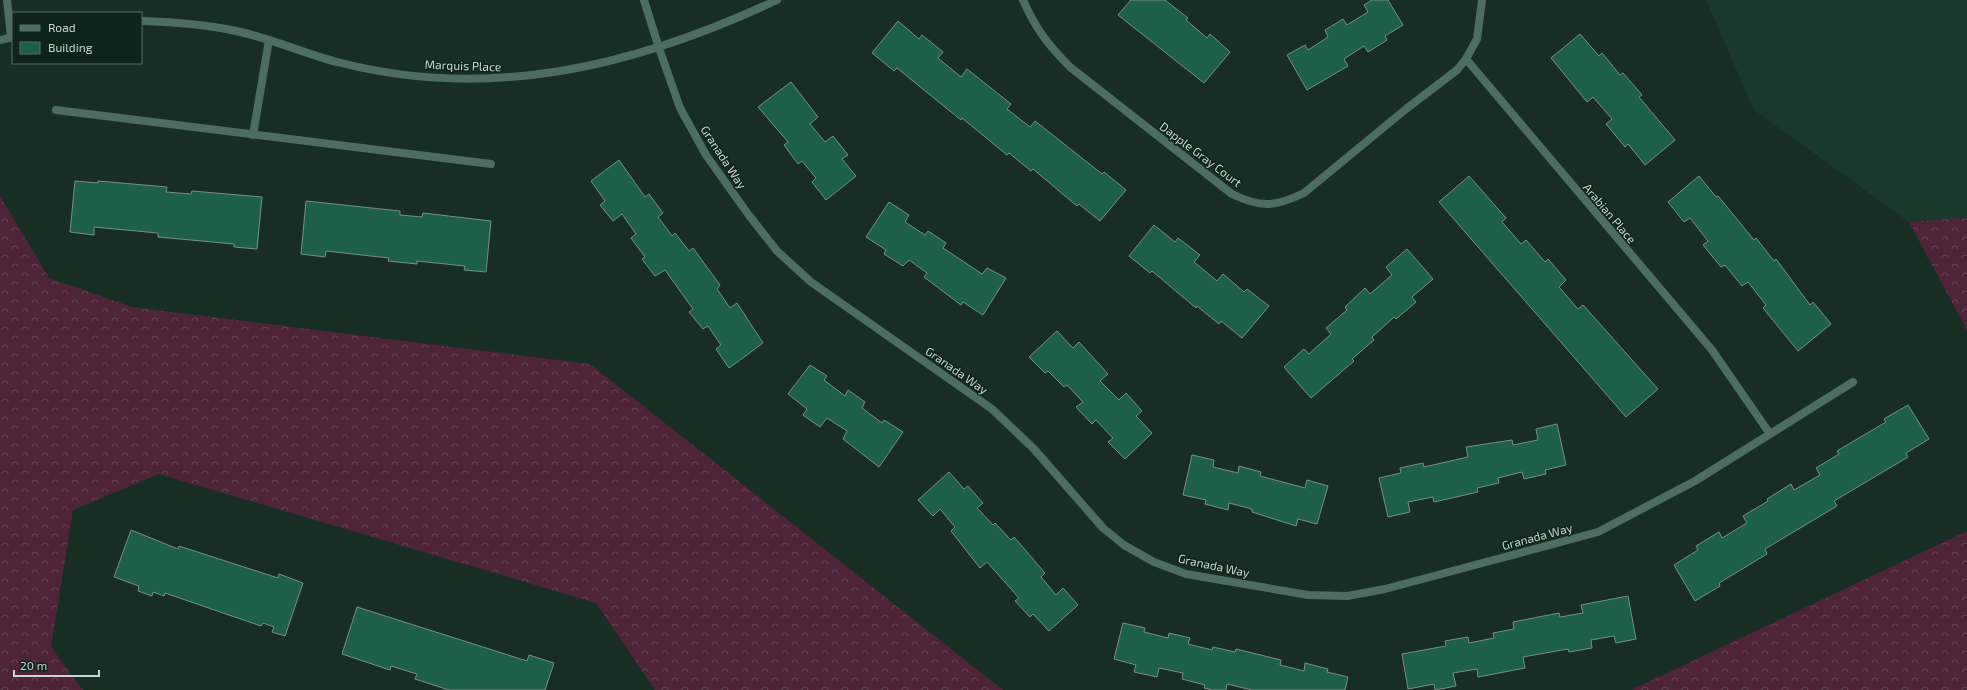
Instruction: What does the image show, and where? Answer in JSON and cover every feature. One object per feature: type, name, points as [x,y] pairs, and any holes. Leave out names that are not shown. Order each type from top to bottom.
[{"type":"street","points":[[0,40],[12,37],[7,0]]},
{"type":"street","name":"Granada Way","points":[[644,0],[680,108],[706,156],[777,251],[811,282],[992,409],[1034,449],[1103,528],[1124,545],[1160,565],[1186,574],[1308,595],[1347,596],[1385,590],[1598,532],[1695,481],[1853,382]]},
{"type":"street","name":"Marquis Place","points":[[142,21],[183,22],[236,31],[337,62],[398,74],[460,79],[510,78],[567,70],[659,48],[725,24],[777,0]]},
{"type":"street","name":"Dapple Gray Court","points":[[1023,0],[1030,17],[1048,44],[1070,68],[1232,194],[1250,203],[1266,205],[1286,202],[1304,193],[1457,70],[1466,59]]},
{"type":"street","points":[[1466,59],[1477,39],[1482,0]]},
{"type":"street","points":[[253,134],[269,40]]},
{"type":"street","name":"Arabian Place","points":[[1466,59],[1712,350],[1770,434]]},
{"type":"street","points":[[56,110],[491,164]]},
{"type":"shaded area","points":[[1706,0],[1967,0],[1967,217],[1909,222],[1754,110]]},
{"type":"green space","points":[[0,196],[49,278],[132,307],[590,364],[1003,690],[655,690],[596,603],[159,474],[73,510],[51,647],[83,690],[0,690]]},
{"type":"green space","points":[[1967,217],[1967,330],[1909,222]]},
{"type":"green space","points":[[1967,531],[1967,690],[1631,690]]},
{"type":"building","points":[[1131,0],[1165,0],[1188,18],[1186,20],[1207,38],[1210,34],[1230,52],[1204,83],[1118,15]]},
{"type":"building","points":[[1372,0],[1388,0],[1403,25],[1385,36],[1387,40],[1368,52],[1364,46],[1344,59],[1348,66],[1307,90],[1287,55],[1305,45],[1308,50],[1328,37],[1325,30],[1343,19],[1347,25],[1368,12],[1364,5]]},
{"type":"building","points":[[898,21],[919,39],[922,35],[943,52],[938,58],[961,77],[967,69],[1011,104],[1007,109],[1030,127],[1035,121],[1102,174],[1104,172],[1126,190],[1100,221],[1079,204],[1077,206],[1033,169],[1031,171],[1009,153],[1007,155],[897,68],[894,71],[872,53]]},
{"type":"building","points":[[1580,34],[1599,56],[1602,53],[1620,75],[1623,73],[1642,95],[1639,97],[1675,140],[1645,165],[1628,144],[1625,147],[1606,124],[1612,119],[1593,97],[1587,102],[1551,58]]},
{"type":"building","points":[[791,82],[818,117],[810,124],[825,142],[833,136],[848,155],[842,159],[856,176],[826,200],[812,182],[816,178],[802,161],[798,164],[784,145],[788,142],[758,107]]},
{"type":"building","points":[[619,160],[645,197],[649,194],[663,213],[658,217],[672,236],[675,233],[689,251],[693,248],[720,285],[717,289],[730,308],[737,303],[763,343],[729,368],[716,349],[721,345],[708,326],[703,329],[689,312],[693,309],[665,270],[655,276],[642,259],[645,257],[631,238],[636,234],[622,214],[613,221],[600,205],[605,201],[591,181]]},
{"type":"building","points":[[1469,176],[1506,218],[1502,222],[1521,244],[1526,240],[1545,262],[1548,259],[1566,280],[1559,287],[1578,309],[1583,305],[1658,389],[1626,417],[1439,202]]},
{"type":"building","points":[[1699,176],[1716,197],[1718,196],[1754,240],[1756,238],[1774,261],[1776,259],[1810,305],[1813,302],[1831,324],[1798,351],[1763,308],[1766,305],[1748,282],[1742,286],[1725,265],[1721,267],[1703,245],[1708,241],[1690,218],[1684,222],[1668,202]]},
{"type":"building","points":[[75,181],[98,183],[98,181],[167,187],[166,192],[191,194],[192,191],[262,197],[257,249],[234,247],[234,244],[158,237],[158,233],[94,227],[94,235],[70,232]]},
{"type":"building","points":[[306,201],[400,211],[400,215],[422,217],[423,213],[491,221],[486,272],[464,270],[465,266],[417,261],[417,264],[388,261],[389,258],[326,251],[325,257],[301,254]]},
{"type":"building","points":[[889,202],[909,215],[905,222],[925,235],[928,231],[946,243],[943,248],[982,274],[987,268],[1006,278],[983,315],[963,302],[961,305],[924,277],[927,273],[909,260],[903,266],[884,254],[886,250],[866,237]]},
{"type":"building","points":[[1154,225],[1175,242],[1178,238],[1200,255],[1194,262],[1217,281],[1223,274],[1244,292],[1247,289],[1269,306],[1242,338],[1221,321],[1219,324],[1197,306],[1196,308],[1152,271],[1150,273],[1129,256]]},
{"type":"building","points":[[1407,249],[1433,279],[1412,297],[1416,302],[1396,319],[1394,317],[1372,337],[1374,340],[1352,359],[1354,361],[1311,398],[1284,367],[1304,349],[1309,354],[1331,334],[1326,328],[1347,310],[1345,307],[1365,288],[1370,294],[1392,275],[1386,267]]},
{"type":"building","points":[[1057,331],[1073,348],[1079,342],[1108,374],[1100,381],[1119,400],[1126,393],[1142,411],[1136,416],[1152,433],[1125,459],[1108,442],[1113,438],[1096,420],[1092,424],[1076,407],[1083,402],[1067,385],[1064,387],[1048,371],[1045,373],[1029,357]]},
{"type":"building","points":[[810,365],[827,376],[824,380],[845,396],[848,390],[865,402],[862,408],[882,423],[884,420],[903,432],[879,467],[843,439],[847,431],[827,418],[820,427],[803,415],[807,409],[788,394]]},
{"type":"building","points":[[1908,405],[1929,439],[1906,453],[1908,457],[1834,501],[1837,506],[1765,549],[1767,554],[1719,583],[1720,586],[1695,601],[1674,565],[1698,550],[1696,546],[1719,532],[1722,538],[1747,523],[1743,516],[1768,501],[1767,499],[1791,484],[1794,490],[1820,475],[1816,468],[1839,454],[1837,451],[1886,422],[1884,419]]},
{"type":"building","points":[[1557,424],[1566,465],[1545,470],[1546,474],[1524,479],[1522,472],[1498,478],[1499,483],[1477,488],[1478,492],[1434,502],[1433,497],[1408,502],[1410,512],[1388,517],[1379,478],[1401,473],[1400,468],[1423,463],[1424,467],[1468,457],[1466,447],[1512,440],[1513,445],[1538,440],[1536,429]]},
{"type":"building","points":[[1192,455],[1214,460],[1213,467],[1238,473],[1239,466],[1261,472],[1260,476],[1305,488],[1307,480],[1328,486],[1317,524],[1298,519],[1296,526],[1252,512],[1252,509],[1229,503],[1228,510],[1205,504],[1206,500],[1183,495]]},
{"type":"building","points":[[949,472],[964,489],[968,486],[983,503],[977,508],[993,525],[995,523],[1011,540],[1014,537],[1045,573],[1041,577],[1056,595],[1063,588],[1078,605],[1049,631],[1033,614],[1030,617],[1015,601],[1019,598],[987,562],[980,568],[951,531],[955,527],[940,509],[933,516],[918,500]]},
{"type":"building","points":[[131,530],[178,549],[179,546],[278,578],[279,574],[303,583],[285,636],[272,632],[274,627],[263,623],[261,626],[165,593],[164,596],[153,592],[152,596],[138,591],[139,586],[114,577]]},
{"type":"building","points":[[1628,596],[1636,639],[1616,643],[1614,636],[1591,640],[1592,648],[1569,652],[1568,649],[1523,657],[1525,668],[1478,677],[1477,669],[1453,673],[1456,686],[1435,690],[1434,684],[1408,689],[1402,654],[1446,646],[1445,641],[1468,637],[1469,643],[1494,638],[1493,633],[1514,629],[1513,622],[1559,613],[1560,617],[1583,613],[1581,605]]},
{"type":"building","points":[[357,607],[527,661],[529,655],[554,663],[545,690],[449,690],[415,679],[417,674],[391,666],[390,670],[342,654]]},
{"type":"building","points":[[1123,623],[1145,628],[1144,632],[1168,638],[1169,633],[1190,638],[1188,644],[1212,650],[1213,647],[1235,652],[1236,649],[1281,660],[1280,665],[1304,671],[1305,663],[1328,669],[1327,672],[1348,677],[1345,690],[1252,690],[1227,684],[1226,690],[1213,690],[1204,688],[1205,685],[1182,679],[1183,673],[1159,668],[1157,677],[1134,672],[1136,665],[1114,659]]}]
